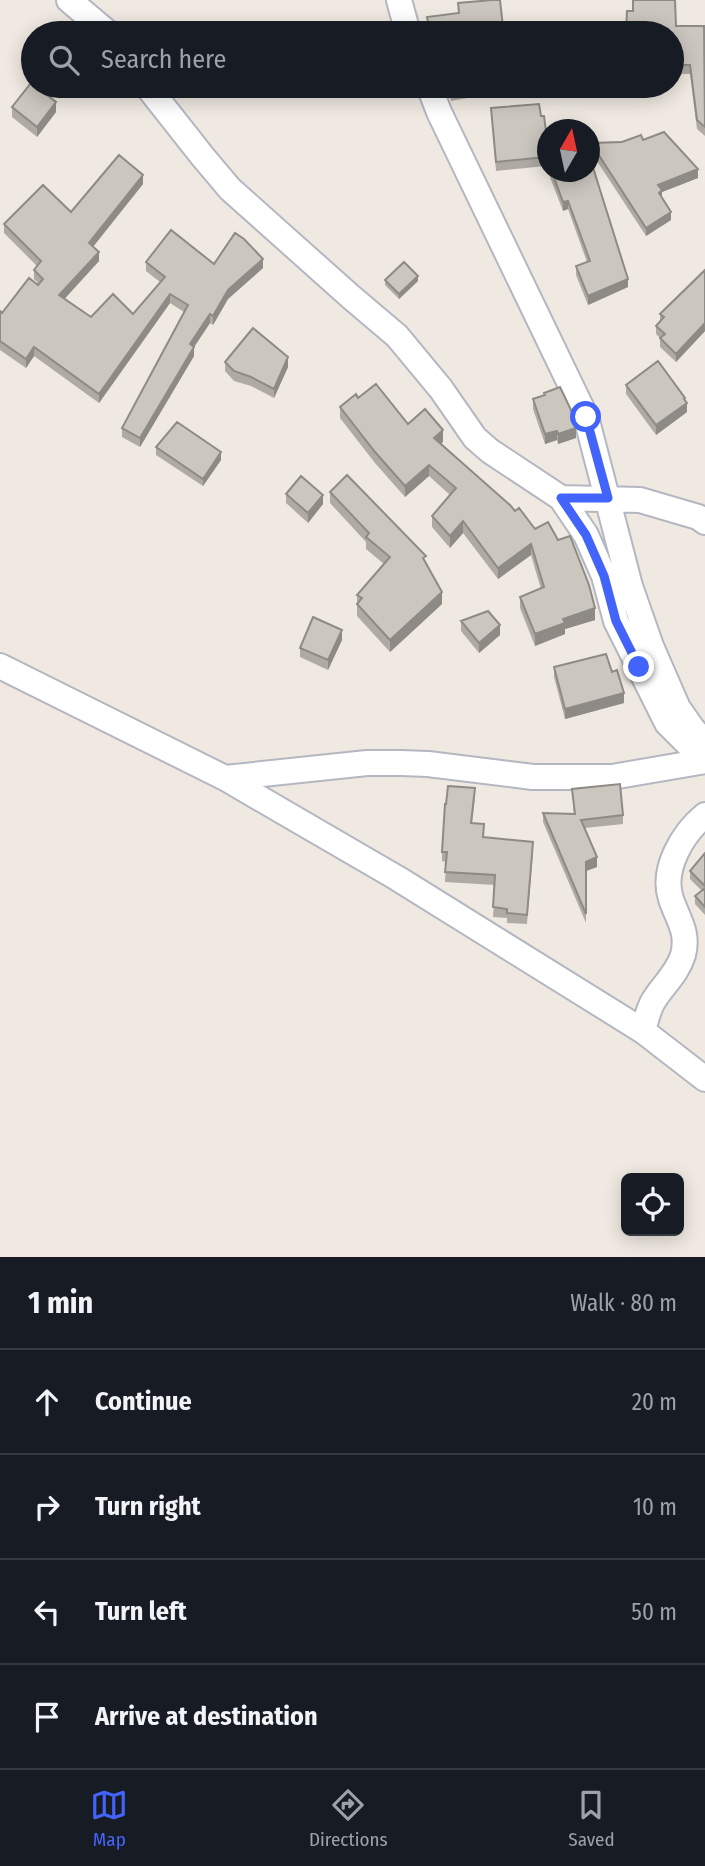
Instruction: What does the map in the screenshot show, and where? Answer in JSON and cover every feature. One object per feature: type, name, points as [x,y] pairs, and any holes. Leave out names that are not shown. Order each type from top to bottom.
[{"type":"street","points":[[69,0],[94,21]]},
{"type":"street","points":[[398,0],[404,21]]},
{"type":"street","points":[[156,98],[230,188],[397,336],[441,390],[475,438],[561,498],[586,535],[604,576],[616,621],[667,723],[705,761]]},
{"type":"street","points":[[434,98],[586,417],[630,586],[651,646],[678,708],[705,743]]},
{"type":"street","points":[[561,498],[640,500],[698,517],[705,522]]},
{"type":"street","points":[[0,666],[225,778],[397,878],[643,1031],[705,1079]]},
{"type":"street","points":[[225,778],[367,763],[401,763],[533,777],[612,777],[705,761]]},
{"type":"street","points":[[643,1031],[653,1001],[675,973],[682,957],[684,929],[670,894],[668,875],[691,826],[705,815]]},
{"type":"building","points":[[500,0],[502,21],[428,21],[427,17],[459,13],[458,3]]},
{"type":"building","points":[[633,0],[675,0],[676,21],[627,21],[627,11],[633,11]]},
{"type":"building","points":[[684,26],[704,26],[705,127],[697,120],[690,65],[684,65]]},
{"type":"building","points":[[21,96],[21,98],[51,98],[56,102],[37,127],[12,107]]},
{"type":"building","points":[[539,104],[541,116],[544,119],[537,119],[537,158],[496,162],[491,108]]},
{"type":"building","points":[[664,132],[698,169],[658,185],[662,190],[659,193],[671,212],[646,228],[600,157],[600,143],[622,142],[641,135],[643,140]]},
{"type":"building","points":[[119,155],[143,175],[89,243],[99,252],[59,295],[91,317],[113,294],[133,314],[165,277],[146,262],[171,230],[214,264],[235,233],[263,259],[228,290],[213,316],[210,314],[190,344],[194,347],[140,438],[122,428],[188,305],[170,294],[99,394],[34,347],[26,359],[0,341],[0,311],[2,313],[29,278],[38,285],[43,279],[34,270],[41,261],[4,224],[43,185],[71,212]]},
{"type":"building","points":[[556,182],[598,182],[628,279],[588,296],[576,266],[590,261],[568,201],[563,202]]},
{"type":"building","points":[[404,262],[418,276],[399,294],[385,280]]},
{"type":"building","points":[[705,270],[705,323],[676,354],[660,338],[665,334],[656,326],[664,317],[660,314]]},
{"type":"building","points":[[253,328],[288,357],[274,389],[234,371],[225,362]]},
{"type":"building","points":[[658,361],[687,403],[656,425],[626,385]]},
{"type":"building","points":[[376,384],[408,424],[425,409],[443,430],[434,438],[515,511],[519,508],[535,529],[548,522],[558,540],[570,536],[595,608],[563,619],[565,623],[535,634],[520,597],[544,587],[531,544],[498,568],[463,521],[450,536],[432,516],[456,488],[429,465],[405,486],[340,407],[356,394],[358,398]]},
{"type":"building","points":[[560,387],[576,428],[558,434],[557,431],[545,434],[533,399]]},
{"type":"building","points":[[177,422],[221,452],[203,479],[156,447]]},
{"type":"building","points":[[347,475],[426,556],[423,558],[442,592],[390,640],[357,604],[362,598],[357,595],[390,557],[366,537],[369,533],[330,492]]},
{"type":"building","points":[[301,476],[323,495],[308,513],[286,494]]},
{"type":"building","points":[[488,611],[500,625],[479,643],[461,621]]},
{"type":"building","points":[[313,617],[342,630],[328,660],[300,648]]},
{"type":"building","points":[[606,654],[612,672],[617,670],[624,693],[565,709],[554,667]]},
{"type":"building","points":[[620,784],[623,815],[581,820],[597,857],[586,862],[586,914],[543,813],[575,814],[572,789]]},
{"type":"building","points":[[448,786],[475,788],[471,823],[484,824],[483,837],[533,842],[527,915],[507,913],[507,909],[493,907],[495,875],[445,872],[447,852],[442,852]]},
{"type":"building","points":[[705,853],[705,886],[690,871]]},
{"type":"building","points":[[705,888],[705,907],[695,896]]},
{"type":"route","points":[[586,417],[608,498],[561,498],[586,535],[604,576],[616,621],[639,667]]}]
